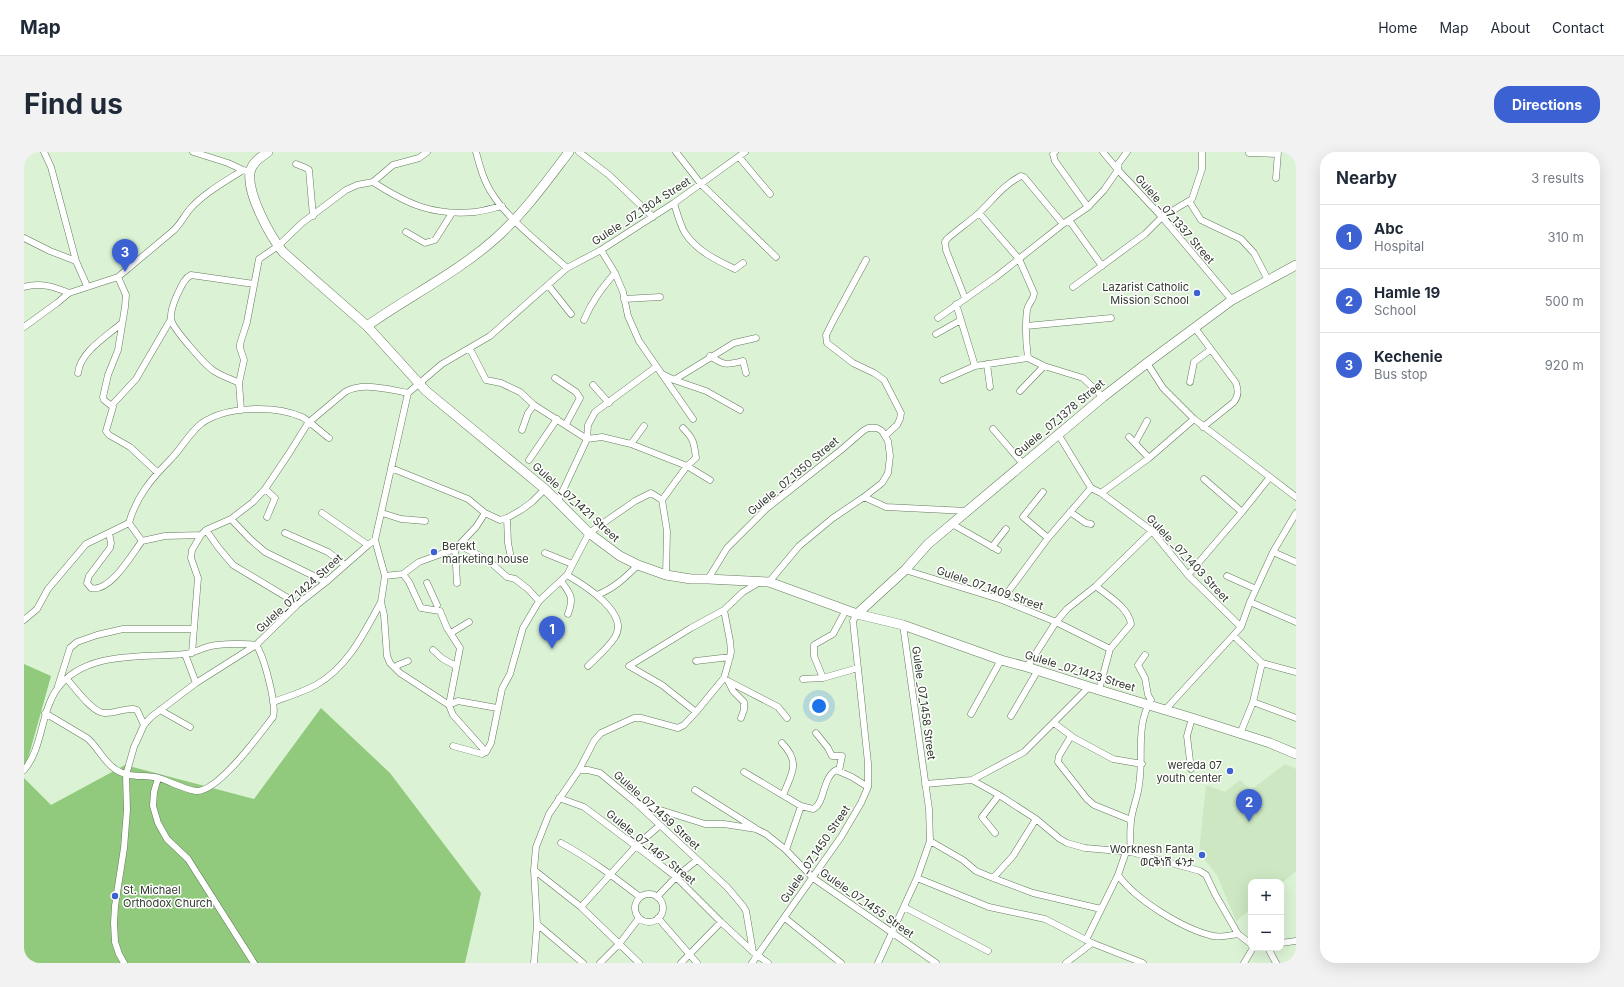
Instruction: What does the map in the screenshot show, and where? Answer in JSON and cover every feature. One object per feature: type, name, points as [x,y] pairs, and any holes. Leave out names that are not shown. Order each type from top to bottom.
[{"type":"main road","points":[[246,171],[268,152]]},
{"type":"main road","points":[[367,326],[462,265],[494,239],[515,220],[569,152]]},
{"type":"main road","name":"Gulele _07_1421 Street","points":[[246,171],[263,220],[278,246],[295,264],[367,326],[426,391],[545,489],[589,533],[620,556],[638,565],[666,575],[691,579],[765,582],[857,614]]},
{"type":"main road","name":"Gulele _07_1378 Street","points":[[857,614],[905,570],[928,544],[1104,397],[1232,300],[1296,265]]},
{"type":"main road","name":"Gulele _07_1423 Street","points":[[857,614],[904,626],[1001,660],[1038,670],[1270,743],[1296,754]]},
{"type":"street","points":[[44,152],[51,167],[76,261],[87,286]]},
{"type":"street","points":[[193,152],[228,163],[246,171]]},
{"type":"street","points":[[241,410],[240,383],[244,360],[240,344],[247,322],[258,259],[278,246],[288,236],[350,188],[373,182],[393,165],[422,158],[427,152]]},
{"type":"street","points":[[476,152],[486,183],[493,196],[515,220],[567,268]]},
{"type":"street","points":[[579,152],[610,175],[654,217]]},
{"type":"street","points":[[676,152],[701,184],[776,257]]},
{"type":"street","name":"Gulele _07_1304 Street","points":[[420,383],[442,364],[490,336],[567,268],[601,250],[674,204],[745,152]]},
{"type":"street","name":"Gulele _07_1337 Street","points":[[1103,152],[1162,217],[1232,300]]},
{"type":"street","points":[[938,318],[996,277],[1063,224],[1088,207],[1104,190],[1118,170],[1118,164],[1127,152]]},
{"type":"street","points":[[1073,287],[1145,234],[1162,217],[1193,197],[1202,169],[1202,152]]},
{"type":"street","points":[[1054,153],[1055,161],[1088,207]]},
{"type":"street","points":[[1249,153],[1278,153],[1276,178]]},
{"type":"street","points":[[739,157],[770,194]]},
{"type":"street","points":[[296,164],[308,170],[313,216]]},
{"type":"street","points":[[24,327],[69,293],[118,277],[173,231],[196,204],[246,171]]},
{"type":"street","points":[[965,298],[944,245],[947,239],[979,213],[1002,189],[1021,176],[1024,177],[1063,224]]},
{"type":"street","points":[[373,182],[412,204],[438,212],[476,212],[502,206]]},
{"type":"street","points":[[1189,201],[1201,220],[1241,239],[1254,253],[1268,280]]},
{"type":"street","points":[[674,204],[684,232],[697,247],[715,260],[735,270],[743,263]]},
{"type":"street","points":[[406,232],[425,243],[435,240],[452,213]]},
{"type":"street","points":[[979,213],[1019,259],[1034,296],[1027,309],[1025,341],[1028,358]]},
{"type":"street","points":[[1069,220],[1102,266]]},
{"type":"street","points":[[24,238],[50,251],[76,261]]},
{"type":"street","points":[[601,250],[615,274],[630,324],[639,341],[694,419]]},
{"type":"street","points":[[696,712],[662,685],[629,666],[691,628],[724,610],[743,592],[765,582],[799,546],[833,518],[882,483],[888,473],[890,456],[888,441],[885,436],[897,425],[901,413],[884,380],[874,373],[853,363],[827,343],[826,335],[866,260]]},
{"type":"street","points":[[584,320],[590,304],[615,274]]},
{"type":"street","points":[[157,472],[130,447],[107,433],[112,405],[136,379],[171,319],[174,304],[185,280],[191,275],[254,284]]},
{"type":"street","points":[[112,405],[106,402],[102,396],[108,375],[118,350],[126,307],[126,295],[118,277]]},
{"type":"street","points":[[24,287],[30,285],[53,286],[69,293]]},
{"type":"street","points":[[548,285],[571,314]]},
{"type":"street","points":[[624,300],[660,297]]},
{"type":"street","points":[[956,304],[975,366]]},
{"type":"street","points":[[1026,326],[1111,318]]},
{"type":"street","points":[[171,319],[173,326],[206,364],[214,371],[240,383]]},
{"type":"street","points":[[936,334],[961,320]]},
{"type":"street","points":[[78,373],[80,364],[90,350],[122,323]]},
{"type":"street","points":[[1195,328],[1236,383],[1238,390],[1237,397],[1234,402],[1203,427]]},
{"type":"street","points":[[674,380],[710,356],[734,343],[756,338]]},
{"type":"street","points":[[470,349],[486,380],[509,386],[520,392],[534,404],[587,439],[602,437],[631,444],[687,466],[710,480]]},
{"type":"street","points":[[1190,382],[1194,362],[1210,350]]},
{"type":"street","points":[[710,356],[721,364],[743,361],[746,372]]},
{"type":"street","points":[[944,380],[975,366],[1028,358],[1044,366],[1083,378],[1104,397]]},
{"type":"street","points":[[1147,363],[1163,388],[1194,419],[1296,497]]},
{"type":"street","points":[[987,364],[990,387]]},
{"type":"street","points":[[1020,391],[1044,366]]},
{"type":"street","points":[[558,501],[587,439],[588,426],[595,412],[656,367]]},
{"type":"street","points":[[663,374],[674,380],[706,391],[740,410]]},
{"type":"street","points":[[555,378],[576,392],[580,398],[566,424]]},
{"type":"street","points":[[273,702],[315,686],[332,675],[346,660],[358,643],[381,602],[385,576],[376,540],[408,393],[420,383]]},
{"type":"street","points":[[592,385],[609,403]]},
{"type":"street","points":[[192,653],[198,578],[192,558],[192,550],[201,535],[206,530],[231,519],[252,502],[265,489],[308,423],[351,388],[384,388],[408,393]]},
{"type":"street","points":[[522,430],[528,413],[534,404]]},
{"type":"street","points":[[24,620],[37,609],[48,588],[86,544],[93,539],[129,523],[145,489],[157,472],[170,460],[188,437],[202,424],[222,414],[241,410],[279,411],[304,418],[308,423],[328,438]]},
{"type":"street","points":[[529,460],[557,419]]},
{"type":"street","points":[[1102,493],[1149,458],[1194,419]]},
{"type":"street","points":[[1135,443],[1147,422]]},
{"type":"street","points":[[631,444],[644,426]]},
{"type":"street","points":[[662,500],[687,466],[696,458],[694,442],[683,428]]},
{"type":"street","name":"Gulele _07_1350 Street","points":[[708,579],[727,548],[766,509],[863,431],[868,428],[877,428],[882,431],[885,436]]},
{"type":"street","points":[[993,429],[1023,464]]},
{"type":"street","points":[[1002,600],[1048,538],[1091,488],[1058,434]]},
{"type":"street","points":[[1129,437],[1149,458]]},
{"type":"street","points":[[391,468],[468,499],[485,513],[500,520],[507,518],[532,502],[545,489]]},
{"type":"street","points":[[1188,575],[1270,477]]},
{"type":"street","points":[[1204,479],[1242,512]]},
{"type":"street","name":"Gulele _07_1403 Street","points":[[1091,488],[1102,493],[1152,531],[1188,575],[1241,627]]},
{"type":"street","points":[[265,489],[275,498],[267,517]]},
{"type":"street","points":[[1043,492],[1023,516],[1048,538]]},
{"type":"street","points":[[452,746],[482,754],[486,752],[491,743],[502,688],[514,664],[523,628],[539,601],[567,575],[589,533],[635,501],[651,493],[662,500],[667,530],[666,575]]},
{"type":"street","points":[[864,497],[886,507],[967,511]]},
{"type":"street","points":[[1070,512],[1086,523],[1091,524]]},
{"type":"street","points":[[322,513],[368,545]]},
{"type":"street","points":[[382,513],[401,519],[425,521]]},
{"type":"street","points":[[385,576],[403,574],[419,562],[457,546],[476,527],[485,513]]},
{"type":"street","points":[[1165,710],[1241,627],[1250,602],[1272,552],[1296,513]]},
{"type":"street","points":[[507,518],[507,538],[510,553]]},
{"type":"street","points":[[231,519],[265,552],[326,582]]},
{"type":"street","points":[[129,523],[142,541]]},
{"type":"street","points":[[952,524],[995,549],[1006,529]]},
{"type":"street","points":[[206,530],[233,565],[298,604]]},
{"type":"street","points":[[1027,667],[1056,622],[1067,609],[1096,586],[1152,531]]},
{"type":"street","points":[[109,533],[111,543],[110,548],[89,576],[87,583],[89,586],[94,588],[99,588],[113,579],[142,541],[165,536],[201,535]]},
{"type":"street","points":[[285,533],[328,552],[345,565]]},
{"type":"street","name":"Gulele_07_1424 Street","points":[[124,963],[115,942],[114,923],[115,906],[124,848],[127,810],[126,775],[134,747],[144,725],[160,710],[196,683],[256,646],[298,604],[326,582],[368,545],[376,540]]},
{"type":"street","points":[[457,546],[457,584]]},
{"type":"street","points":[[457,546],[488,560],[507,577],[515,579],[528,589],[539,601]]},
{"type":"street","points":[[1272,552],[1296,562]]},
{"type":"street","points":[[545,553],[572,564]]},
{"type":"street","points":[[597,595],[606,592],[623,580],[638,565]]},
{"type":"street","name":"Gulele_07_1409 Street","points":[[905,570],[1002,600],[1056,622],[1110,649]]},
{"type":"street","points":[[403,574],[409,582],[421,608],[425,610],[437,605]]},
{"type":"street","points":[[567,575],[582,583],[597,595],[614,612],[618,621],[616,636],[588,666]]},
{"type":"street","points":[[1227,576],[1256,589]]},
{"type":"street","points":[[561,582],[571,596],[572,603],[568,614]]},
{"type":"street","points":[[427,583],[451,633],[460,648],[449,705],[453,716],[486,752]]},
{"type":"street","points":[[1096,586],[1124,609],[1130,617],[1130,624],[1110,649],[1098,690]]},
{"type":"street","points":[[381,602],[384,615],[387,656],[396,668],[449,705]]},
{"type":"street","points":[[1250,602],[1296,622]]},
{"type":"street","points":[[534,963],[537,924],[534,870],[536,847],[549,814],[580,770],[594,742],[602,733],[634,718],[641,718],[678,728],[684,725],[726,680],[731,652],[724,610]]},
{"type":"street","points":[[823,678],[814,656],[814,644],[833,634],[846,610]]},
{"type":"street","name":"Gulele _07_1450 Street","points":[[752,963],[756,953],[785,918],[841,837],[861,803],[868,787],[868,763],[853,622],[857,614]]},
{"type":"street","points":[[451,633],[469,622]]},
{"type":"street","name":"Gulele _07_1458 Street","points":[[904,626],[930,824],[930,841]]},
{"type":"street","points":[[24,770],[34,755],[45,714],[57,690],[70,648],[77,642],[122,629],[194,629]]},
{"type":"street","points":[[1234,636],[1262,663],[1296,672]]},
{"type":"street","points":[[45,714],[93,742],[106,762],[126,775],[158,778],[197,791],[207,788],[222,777],[273,717],[274,712],[261,653],[256,646],[220,645],[210,646],[185,654],[118,658],[87,667],[67,679],[57,690]]},
{"type":"street","points":[[433,650],[443,659],[456,666]]},
{"type":"street","points":[[185,654],[196,683]]},
{"type":"street","points":[[1066,963],[1089,941],[1101,909],[1128,852],[1131,820],[1139,786],[1142,764],[1140,750],[1141,732],[1148,705],[1151,700],[1148,695],[1145,678],[1138,665],[1145,655]]},
{"type":"street","points":[[696,661],[730,657]]},
{"type":"street","points":[[971,714],[1001,660]]},
{"type":"street","points":[[396,668],[398,665],[408,661]]},
{"type":"street","points":[[1240,734],[1253,702],[1262,663]]},
{"type":"street","points":[[803,679],[823,678],[858,668]]},
{"type":"street","points":[[1011,716],[1038,670]]},
{"type":"street","points":[[67,679],[90,706],[100,712],[106,714],[134,709],[137,710],[144,725]]},
{"type":"street","points":[[726,680],[778,707],[788,718]]},
{"type":"street","points":[[726,680],[733,691],[744,702],[744,710],[741,718]]},
{"type":"street","points":[[924,784],[972,780],[1024,752],[1089,687]]},
{"type":"street","points":[[449,705],[458,701],[497,708]]},
{"type":"street","points":[[1253,702],[1296,718]]},
{"type":"street","points":[[160,710],[190,728]]},
{"type":"street","points":[[1191,769],[1186,736],[1192,718]]},
{"type":"street","points":[[1054,723],[1071,736],[1113,759],[1142,764]]},
{"type":"street","points":[[816,733],[828,748],[832,756],[842,756],[839,770]]},
{"type":"street","points":[[1071,736],[1059,756],[1058,762],[1087,799],[1094,805],[1131,820]]},
{"type":"street","points":[[782,743],[790,751],[794,764],[783,795]]},
{"type":"street","name":"Gulele_07_1459 Street","points":[[580,770],[600,773],[635,802],[659,826],[727,887],[746,911],[756,953]]},
{"type":"street","points":[[744,772],[801,806],[815,808],[829,777],[833,772],[839,770],[868,787]]},
{"type":"street","points":[[158,778],[154,792],[153,806],[158,824],[167,839],[188,859],[254,963]]},
{"type":"street","points":[[972,780],[999,795],[1036,819],[1067,843],[1085,848],[1128,852],[1200,871],[1206,875],[1238,934],[1248,942]]},
{"type":"street","points":[[695,790],[756,829]]},
{"type":"street","points":[[995,833],[982,817],[999,795]]},
{"type":"street","name":"Gulele_07_1467 Street","points":[[559,798],[584,807],[636,846],[676,878],[721,922],[768,963]]},
{"type":"street","name":"Gulele_07_1455 Street","points":[[635,802],[705,824],[724,824],[756,829],[766,834],[786,850],[813,878],[936,963]]},
{"type":"street","points":[[786,850],[801,806]]},
{"type":"street","points":[[993,878],[1013,856],[1036,819]]},
{"type":"street","points":[[581,907],[636,846],[659,826]]},
{"type":"street","points":[[878,963],[917,878],[930,841],[963,860],[976,871],[993,878],[1033,893],[1101,909]]},
{"type":"street","points":[[561,842],[571,847],[610,874],[640,897]]},
{"type":"street","name":"Gulele_07_1459 Street","points":[[657,897],[697,860]]},
{"type":"street","points":[[534,870],[581,907],[639,963]]},
{"type":"street","points":[[1118,875],[1124,883],[1144,901],[1182,923],[1213,936],[1222,937],[1238,934]]},
{"type":"street","points":[[917,878],[989,907],[1045,919],[1130,961],[1143,963]]},
{"type":"street","points":[[648,894],[657,897],[662,905],[661,914],[658,918],[650,922],[639,918],[635,909],[637,901],[640,897],[648,894]]},
{"type":"street","points":[[904,907],[988,950]]},
{"type":"street","points":[[600,963],[620,943],[639,918]]},
{"type":"street","points":[[658,918],[697,963]]},
{"type":"street","points":[[785,918],[842,963]]},
{"type":"street","points":[[681,963],[721,922]]},
{"type":"street","points":[[537,924],[583,963]]},
{"type":"street","points":[[1284,943],[1296,941]]},
{"type":"street","points":[[1244,963],[1250,951]]},
{"type":"street","points":[[1270,951],[1276,963]]},
{"type":"shaded area","points":[[1285,764],[1296,769],[1296,871],[1284,881],[1284,879],[1248,879],[1248,911],[1236,921],[1217,875],[1199,853],[1206,785],[1225,792],[1240,780],[1251,790]]},
{"type":"green space","points":[[24,664],[51,676],[24,773]]},
{"type":"green space","points":[[321,708],[390,773],[481,893],[465,963],[24,963],[24,778],[51,805],[125,765],[254,799]]},
{"type":"place","name":"Kechenie","points":[[125,272]]},
{"type":"place","name":"Lazarist Catholic Mission School","points":[[1197,293]]},
{"type":"place","name":"Berekt marketing house","points":[[434,552]]},
{"type":"place","name":"Abc","points":[[552,649]]},
{"type":"place","name":"wereda 07 youth center","points":[[1230,771]]},
{"type":"place","name":"Hamle 19","points":[[1249,822]]},
{"type":"place","name":"Worknesh Fanta ወርቅነሽ ፋንታ","points":[[1202,855]]},
{"type":"place","name":"St. Michael Orthodox Church","points":[[115,896]]}]
